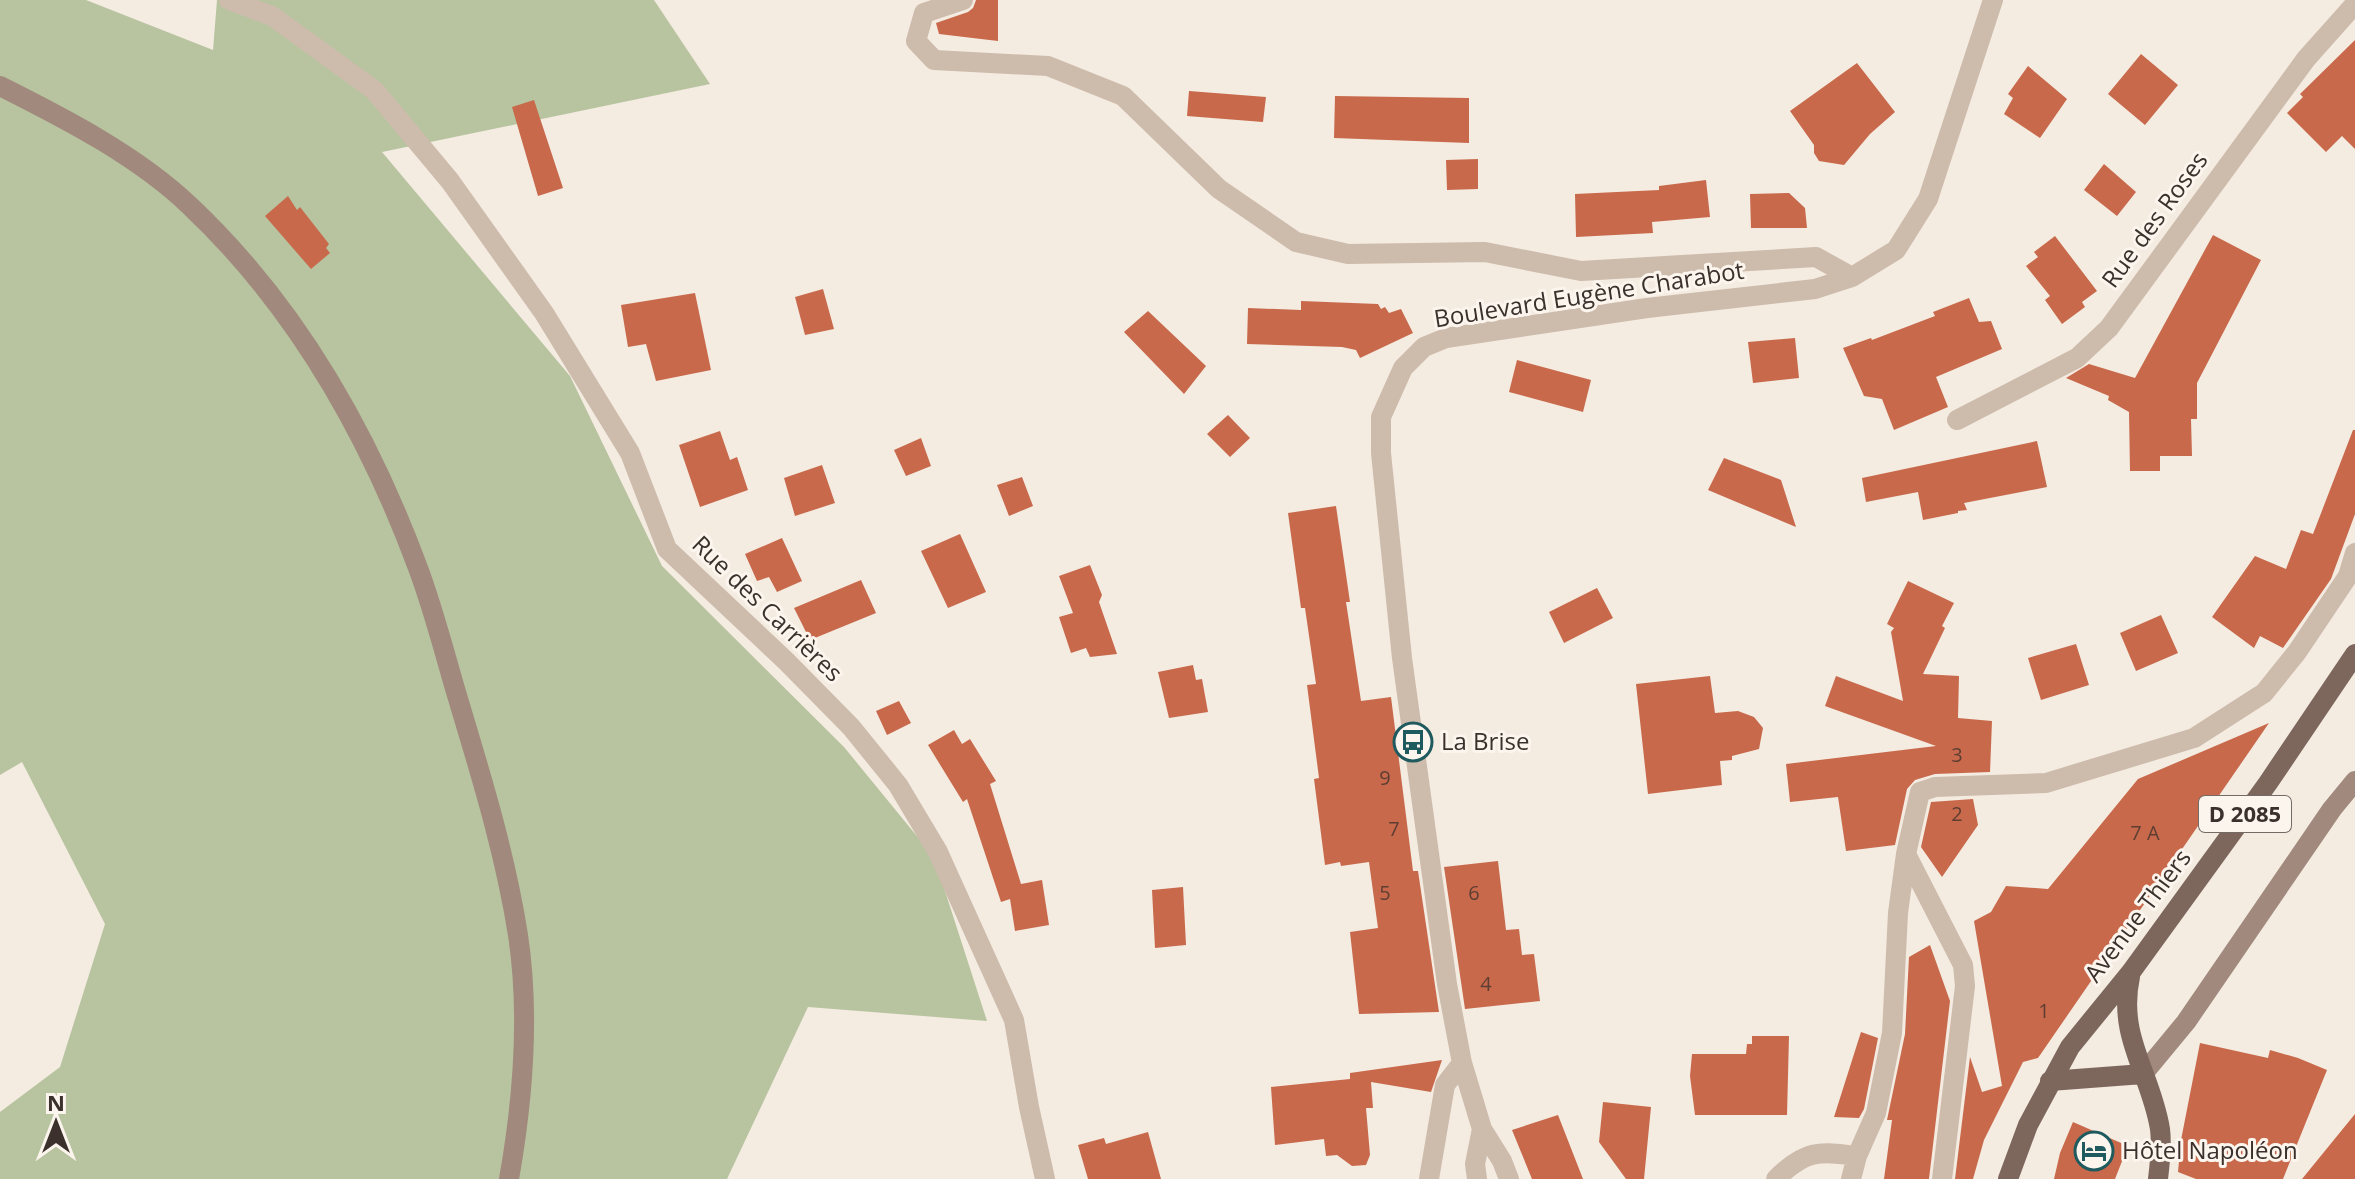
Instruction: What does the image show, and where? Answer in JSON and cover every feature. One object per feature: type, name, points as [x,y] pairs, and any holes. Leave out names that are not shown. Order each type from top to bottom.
[{"type":"main road","points":[[0,86],[58,115],[124,156],[189,204],[231,248],[275,299],[320,366],[355,423],[390,495],[420,572],[473,747],[501,848],[518,938],[524,1029],[520,1115],[509,1179]]},
{"type":"main road","name":"Avenue Thiers","points":[[2008,1179],[2028,1125],[2070,1047],[2131,972],[2268,783],[2355,654]]},
{"type":"main road","points":[[2050,1081],[2143,1074],[2186,1022],[2332,809],[2355,781]]},
{"type":"main road","name":"D 2085","points":[[2131,972],[2125,1009],[2128,1031],[2160,1129],[2158,1179]]},
{"type":"street","name":"Rue des Carrières","points":[[229,0],[272,16],[374,90],[450,181],[544,313],[630,453],[667,549],[851,727],[898,785],[938,852],[1014,1020],[1045,1179]]},
{"type":"street","points":[[963,0],[924,13],[916,41],[934,60],[1048,66],[1123,96],[1219,189],[1296,242],[1348,254],[1485,252],[1581,271],[1816,257],[1852,277]]},
{"type":"street","name":"Boulevard Eugène Charabot","points":[[1509,1179],[1482,1129],[1462,1063],[1447,984],[1413,742],[1381,453],[1381,417],[1403,368],[1424,347],[1446,338],[1647,308],[1815,289],[1852,277],[1896,250],[1928,199],[1993,0]]},
{"type":"street","name":"Rue des Roses","points":[[1957,420],[2077,358],[2109,328],[2306,59],[2355,4]]},
{"type":"street","points":[[1851,1179],[1857,1156],[1876,1113],[1892,1033],[1898,913],[1906,854],[1920,792],[1935,787],[2046,783],[2194,738],[2264,693],[2297,652],[2348,576],[2355,553]]},
{"type":"street","points":[[1906,854],[1963,965],[1965,986],[1942,1179]]},
{"type":"street","points":[[1429,1179],[1445,1085],[1462,1063]]},
{"type":"street","points":[[1477,1179],[1475,1164],[1482,1129]]},
{"type":"street","points":[[1776,1179],[1800,1157],[1822,1152],[1857,1156]]},
{"type":"green space","points":[[0,0],[86,0],[213,50],[217,0],[654,0],[710,84],[382,152],[570,376],[662,566],[844,747],[934,857],[987,1021],[808,1007],[727,1179],[0,1179],[0,1112],[60,1067],[105,924],[22,762],[0,775]]},
{"type":"building","points":[[976,0],[998,0],[998,41],[939,34],[936,23],[968,12]]},
{"type":"building","points":[[2355,40],[2355,149],[2342,136],[2326,152],[2287,113],[2303,97],[2300,94]]},
{"type":"building","points":[[2141,54],[2178,85],[2145,125],[2108,94]]},
{"type":"building","points":[[1857,63],[1895,112],[1870,134],[1844,165],[1819,161],[1814,145],[1790,111]]},
{"type":"building","points":[[2028,66],[2067,99],[2040,138],[2004,114],[2013,98],[2008,94]]},
{"type":"building","points":[[1189,91],[1266,97],[1263,122],[1187,116]]},
{"type":"building","points":[[1335,96],[1469,98],[1469,143],[1334,138]]},
{"type":"building","points":[[534,100],[563,188],[538,196],[512,107]]},
{"type":"building","points":[[1478,159],[1478,189],[1447,190],[1446,160]]},
{"type":"building","points":[[2104,164],[2136,192],[2117,216],[2084,190]]},
{"type":"building","points":[[1706,180],[1710,217],[1652,222],[1653,233],[1576,237],[1575,194],[1659,190],[1659,186]]},
{"type":"building","points":[[1789,193],[1805,208],[1807,228],[1751,228],[1750,194]]},
{"type":"building","points":[[288,196],[329,244],[326,248],[330,253],[311,269],[265,216]]},
{"type":"building","points":[[2213,235],[2261,260],[2197,383],[2197,419],[2191,419],[2192,456],[2160,456],[2160,471],[2130,471],[2129,412],[2108,400],[2109,396],[2066,378],[2089,364],[2135,378]]},
{"type":"building","points":[[2055,236],[2097,291],[2082,302],[2085,307],[2062,324],[2045,300],[2050,296],[2026,266],[2038,257],[2034,252]]},
{"type":"building","points":[[823,289],[834,329],[805,335],[795,297]]},
{"type":"building","points":[[695,293],[711,370],[656,381],[646,344],[628,347],[621,305]]},
{"type":"building","points":[[1969,298],[1979,322],[1991,321],[2002,349],[1936,377],[1948,407],[1894,430],[1882,399],[1864,396],[1843,348],[1935,316],[1933,312]]},
{"type":"building","points":[[1301,301],[1378,304],[1389,313],[1401,309],[1413,333],[1360,358],[1356,350],[1342,347],[1247,344],[1248,308],[1301,310]]},
{"type":"building","points":[[1148,311],[1206,366],[1184,394],[1124,332]]},
{"type":"building","points":[[1795,338],[1799,378],[1753,383],[1748,342]]},
{"type":"building","points":[[1517,360],[1591,380],[1583,412],[1509,392]]},
{"type":"building","points":[[1228,415],[1250,438],[1230,457],[1207,434]]},
{"type":"building","points":[[2353,430],[2355,514],[2331,579],[2283,648],[2260,636],[2254,648],[2212,617],[2255,556],[2286,569],[2301,530],[2313,534]]},
{"type":"building","points":[[720,431],[730,460],[737,457],[748,490],[700,507],[679,445]]},
{"type":"building","points":[[921,438],[931,466],[906,476],[894,450]]},
{"type":"building","points":[[2037,441],[2047,487],[1964,503],[1967,510],[1923,520],[1918,492],[1866,502],[1862,478]]},
{"type":"building","points":[[1724,458],[1781,480],[1796,527],[1708,490]]},
{"type":"building","points":[[822,465],[835,503],[795,516],[784,478]]},
{"type":"building","points":[[1022,477],[1033,506],[1009,516],[997,485]]},
{"type":"building","points":[[1336,506],[1361,701],[1391,697],[1413,871],[1418,871],[1439,1012],[1359,1014],[1350,932],[1378,928],[1369,862],[1325,865],[1314,779],[1319,778],[1307,685],[1316,684],[1305,608],[1301,608],[1288,513]]},
{"type":"building","points":[[960,534],[986,592],[948,608],[921,551]]},
{"type":"building","points":[[782,538],[802,581],[777,592],[769,577],[757,581],[745,554]]},
{"type":"building","points":[[1090,565],[1102,595],[1099,602],[1117,654],[1090,657],[1086,648],[1071,653],[1059,617],[1073,613],[1059,576]]},
{"type":"building","points":[[861,580],[876,613],[810,640],[794,608]]},
{"type":"building","points":[[1908,581],[1954,603],[1923,674],[1959,676],[1958,718],[1992,721],[1990,772],[1935,774],[1915,780],[1907,789],[1895,845],[1846,851],[1838,797],[1790,802],[1786,764],[1936,746],[1825,706],[1836,676],[1903,701],[1891,632],[1894,628],[1887,624]]},
{"type":"building","points":[[1597,588],[1613,618],[1564,643],[1549,612]]},
{"type":"building","points":[[2161,615],[2178,653],[2136,671],[2120,633]]},
{"type":"building","points":[[2076,644],[2089,685],[2041,700],[2028,658]]},
{"type":"building","points":[[1193,665],[1196,680],[1202,679],[1208,712],[1169,718],[1158,672]]},
{"type":"building","points":[[1710,676],[1715,713],[1738,711],[1754,717],[1763,728],[1759,749],[1732,756],[1732,760],[1720,761],[1722,785],[1648,794],[1636,684]]},
{"type":"building","points":[[899,701],[911,723],[887,735],[876,711]]},
{"type":"building","points":[[2269,723],[2038,1058],[2023,1062],[1984,1140],[1973,1179],[1955,1179],[1970,1057],[1982,1092],[2002,1086],[1974,921],[1991,912],[2006,886],[2048,889],[2138,779]]},
{"type":"building","points":[[954,730],[962,744],[970,739],[996,781],[990,784],[1021,884],[1042,880],[1049,925],[1015,931],[1010,899],[1001,902],[967,799],[963,802],[928,745]]},
{"type":"building","points":[[1973,799],[1978,825],[1942,877],[1921,847],[1931,802]]},
{"type":"building","points":[[1498,861],[1506,930],[1519,929],[1522,955],[1534,954],[1540,1001],[1465,1009],[1444,867]]},
{"type":"building","points":[[1183,887],[1186,945],[1155,948],[1152,890]]},
{"type":"building","points":[[1930,945],[1950,1001],[1929,1179],[1884,1179],[1892,1120],[1887,1120],[1905,1034],[1909,957]]},
{"type":"building","points":[[1861,1032],[1878,1038],[1864,1109],[1859,1118],[1834,1117]]},
{"type":"building","points":[[1752,1036],[1789,1036],[1787,1115],[1695,1115],[1690,1076],[1692,1054],[1746,1054],[1747,1044],[1752,1044]]},
{"type":"building","points":[[2200,1043],[2268,1058],[2270,1050],[2327,1070],[2283,1179],[2196,1179],[2178,1172],[2181,1140]]},
{"type":"building","points":[[1442,1060],[1431,1092],[1371,1082],[1373,1108],[1366,1108],[1370,1155],[1366,1165],[1352,1166],[1337,1155],[1326,1156],[1324,1139],[1275,1145],[1271,1087],[1350,1079],[1350,1073]]},
{"type":"building","points":[[1603,1102],[1651,1107],[1644,1179],[1626,1179],[1599,1142]]},
{"type":"building","points":[[2355,1114],[2355,1179],[2302,1179]]},
{"type":"building","points":[[1558,1115],[1583,1179],[1532,1179],[1512,1130]]},
{"type":"building","name":"Hôtel Napoléon","points":[[2073,1122],[2128,1146],[2115,1179],[2054,1179],[2060,1153]]},
{"type":"building","points":[[1148,1132],[1161,1179],[1088,1179],[1078,1145],[1104,1138],[1106,1144]]},
{"type":"place","name":"La Brise","points":[[1413,742]]},
{"type":"place","name":"Hôtel Napoléon","points":[[2094,1151]]}]
